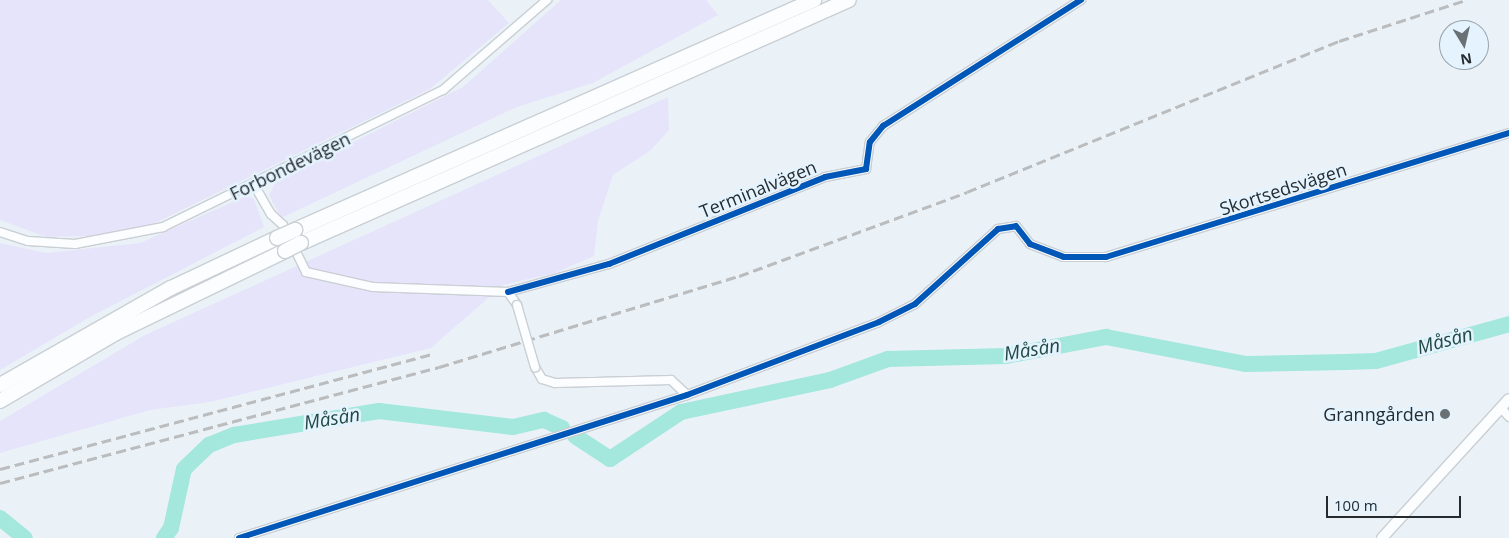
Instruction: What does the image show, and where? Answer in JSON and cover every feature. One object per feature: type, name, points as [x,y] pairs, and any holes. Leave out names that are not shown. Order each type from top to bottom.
[{"type":"highway","points":[[0,385],[171,288],[277,238],[814,0]]},
{"type":"highway","points":[[0,401],[116,332],[301,243],[849,0]]},
{"type":"street","name":"Forbondevägen","points":[[0,232],[51,244],[122,239],[163,227],[443,90],[547,0]]},
{"type":"street","name":"Terminalvägen","points":[[508,292],[609,264],[825,178],[866,169],[870,142],[882,126],[1081,0]]},
{"type":"street","name":"Skortsedsvägen","points":[[687,394],[862,329],[915,304],[998,229],[1016,226],[1025,240],[1043,250],[1084,259],[1106,257],[1509,133]]},
{"type":"street","points":[[254,183],[270,214],[283,225],[306,272],[373,287],[508,292],[517,304],[535,367],[542,379],[555,384],[671,380],[687,394]]},
{"type":"street","points":[[239,538],[687,394]]},
{"type":"street","points":[[1382,538],[1509,399]]},
{"type":"street","points":[[1501,408],[1509,418]]},
{"type":"shaded area","points":[[0,0],[488,0],[509,23],[430,89],[151,225],[90,236],[46,237],[0,220]]},
{"type":"shaded area","points":[[561,0],[706,0],[718,15],[593,83],[517,107],[281,218],[269,195],[276,181],[463,87]]},
{"type":"shaded area","points":[[668,97],[669,130],[651,150],[613,175],[598,221],[594,256],[555,273],[503,285],[431,348],[210,402],[150,410],[0,453],[0,421],[145,335]]},
{"type":"shaded area","points":[[246,196],[254,199],[264,227],[90,317],[0,370],[0,243],[46,253],[140,243]]},
{"type":"waterway","name":"Måsån","points":[[575,436],[610,459],[681,412],[830,380],[888,359],[1006,356],[1106,337],[1246,364],[1376,361],[1509,324]]},
{"type":"waterway","name":"Måsån","points":[[164,538],[171,528],[184,469],[209,445],[234,435],[379,411],[513,427],[544,420],[562,428]]},
{"type":"waterway","name":"Måsån","points":[[0,518],[25,538]]},
{"type":"railway","points":[[0,483],[439,367],[739,276],[967,192],[1339,41],[1466,0]]},
{"type":"railway","points":[[0,469],[433,354]]},
{"type":"cycle path","points":[[508,292],[609,264],[825,177],[866,169],[870,142],[883,126],[1081,0]]},
{"type":"cycle path","points":[[239,538],[687,395],[879,322],[915,304],[998,229],[1016,226],[1030,244],[1064,257],[1106,257],[1509,133]]},
{"type":"place","name":"Granngården","points":[[1445,414]]}]
